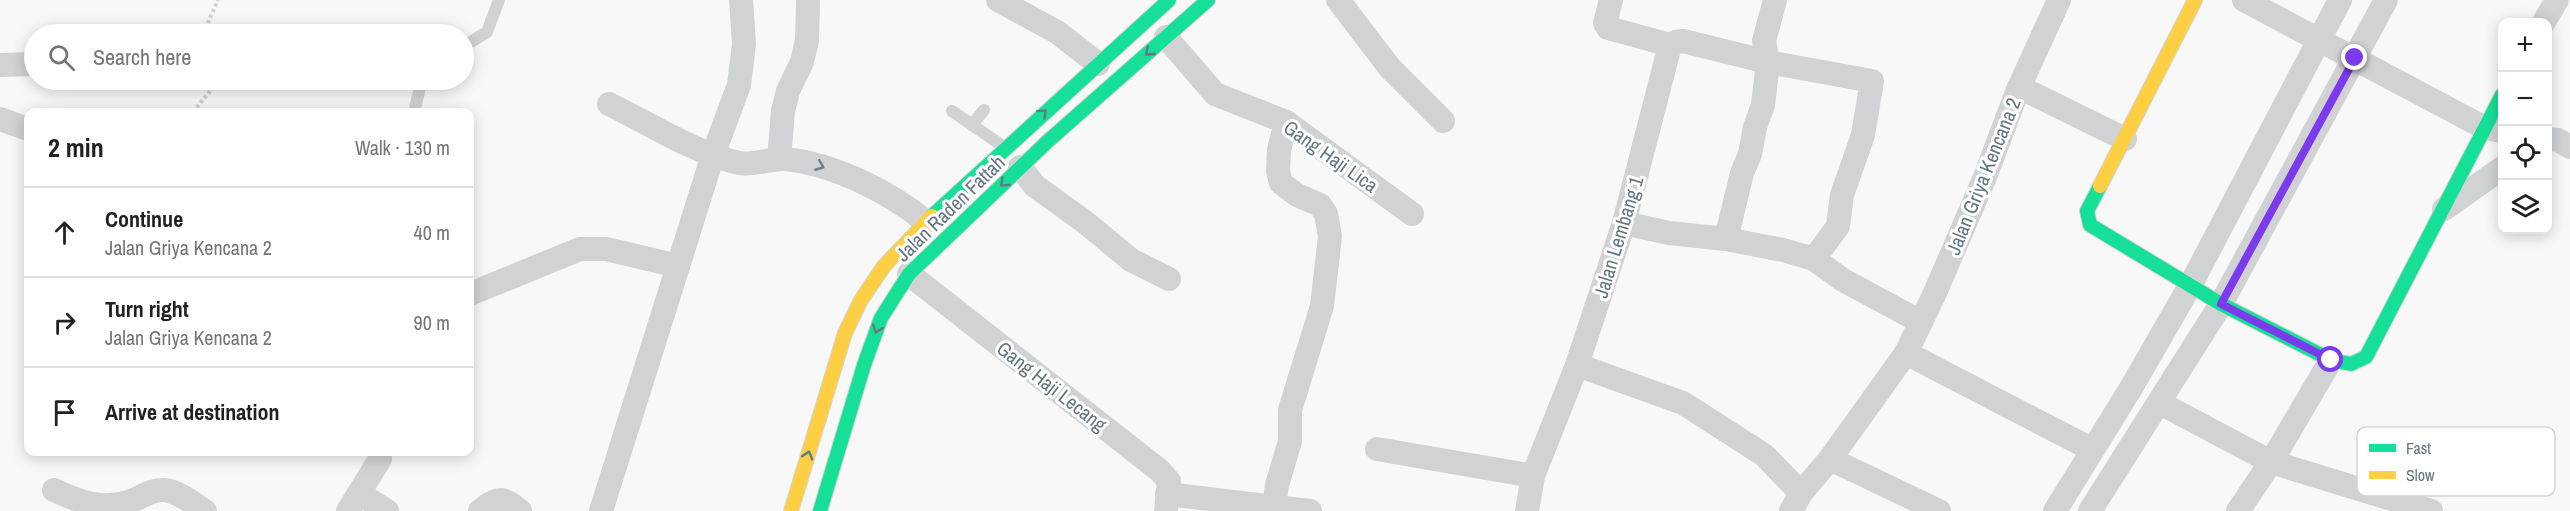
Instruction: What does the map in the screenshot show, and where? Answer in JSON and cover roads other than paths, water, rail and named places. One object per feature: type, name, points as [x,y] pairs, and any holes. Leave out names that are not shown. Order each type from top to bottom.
[{"type":"main road","name":"Jalan Raden Fattah","points":[[791,511],[845,333],[861,300],[884,266],[926,222],[1005,148],[1169,0]]},
{"type":"main road","name":"Jalan Raden Fattah","points":[[820,511],[864,365],[881,318],[909,274],[1020,167],[1208,0]]},
{"type":"main road","points":[[2195,0],[2087,211],[2087,219],[2090,225],[2221,304],[2331,360],[2351,364],[2366,357],[2442,211],[2494,130],[2498,112]]},
{"type":"street","points":[[601,511],[678,266],[725,158],[739,85],[744,44],[741,0]]},
{"type":"street","points":[[779,159],[783,111],[788,91],[802,62],[807,40],[808,0]]},
{"type":"street","points":[[998,0],[1057,32],[1098,64]]},
{"type":"street","points":[[1338,0],[1390,68],[1443,121]]},
{"type":"street","points":[[1611,0],[1605,23],[1608,28],[1663,43],[1667,47],[1683,41],[1768,62],[1872,81],[1863,135],[1842,195],[1838,226],[1814,259]]},
{"type":"street","points":[[1726,239],[1742,173],[1750,154],[1755,127],[1763,105],[1768,62],[1764,41],[1775,0]]},
{"type":"street","name":"Jalan Griya Kencana 2","points":[[1796,502],[1830,459],[1906,352],[1985,177],[2019,87],[2059,0]]},
{"type":"street","points":[[2244,0],[2494,130]]},
{"type":"street","points":[[2055,511],[2091,449],[2132,388],[2191,284],[2340,0]]},
{"type":"street","points":[[2090,511],[2221,304],[2385,0]]},
{"type":"street","points":[[2546,18],[2557,0]]},
{"type":"street","name":"Gang Haji Lica","points":[[1166,37],[1215,94],[1286,122],[1412,214]]},
{"type":"street","name":"Jalan Lembang 1","points":[[1527,511],[1533,476],[1577,364],[1624,223],[1665,71],[1667,47]]},
{"type":"street","points":[[0,65],[24,64]]},
{"type":"street","points":[[2019,87],[2125,139]]},
{"type":"street","points":[[609,104],[725,158],[810,162],[888,195],[926,222]]},
{"type":"street","points":[[0,119],[24,128]]},
{"type":"street","points":[[1274,507],[1277,485],[1290,441],[1290,410],[1322,306],[1330,236],[1326,214],[1320,205],[1297,195],[1281,183],[1278,171],[1279,150],[1286,122]]},
{"type":"street","points":[[1020,167],[1035,186],[1085,222],[1131,260],[1169,279]]},
{"type":"street","points":[[2442,211],[2498,171]]},
{"type":"street","points":[[1624,223],[1670,233],[1726,239],[1814,259],[1844,280],[1921,322]]},
{"type":"street","points":[[474,292],[580,249],[606,249],[678,266]]},
{"type":"street","name":"Gang Haji Lecang","points":[[909,274],[1159,470],[1169,481],[1167,503]]},
{"type":"street","points":[[1906,352],[2091,449]]},
{"type":"street","points":[[2238,511],[2271,462],[2331,360]]},
{"type":"street","points":[[1577,364],[1683,404],[1764,455],[1796,502]]},
{"type":"street","points":[[2160,403],[2271,462],[2357,489]]},
{"type":"street","points":[[1377,449],[1533,476]]},
{"type":"street","points":[[380,459],[353,502],[387,511]]},
{"type":"street","points":[[1830,459],[1913,506],[1939,511]]},
{"type":"street","points":[[54,490],[78,502],[100,507],[126,504],[154,491],[165,490],[205,511]]},
{"type":"street","points":[[2380,496],[2425,510]]},
{"type":"street","points":[[480,511],[500,499],[507,500],[520,511]]},
{"type":"street","points":[[1167,503],[1274,507],[1310,511]]},
{"type":"lane","points":[[474,40],[487,32],[499,0]]},
{"type":"lane","points":[[415,108],[420,90]]},
{"type":"lane","points":[[972,125],[984,110]]},
{"type":"lane","points":[[952,111],[1005,148]]}]
